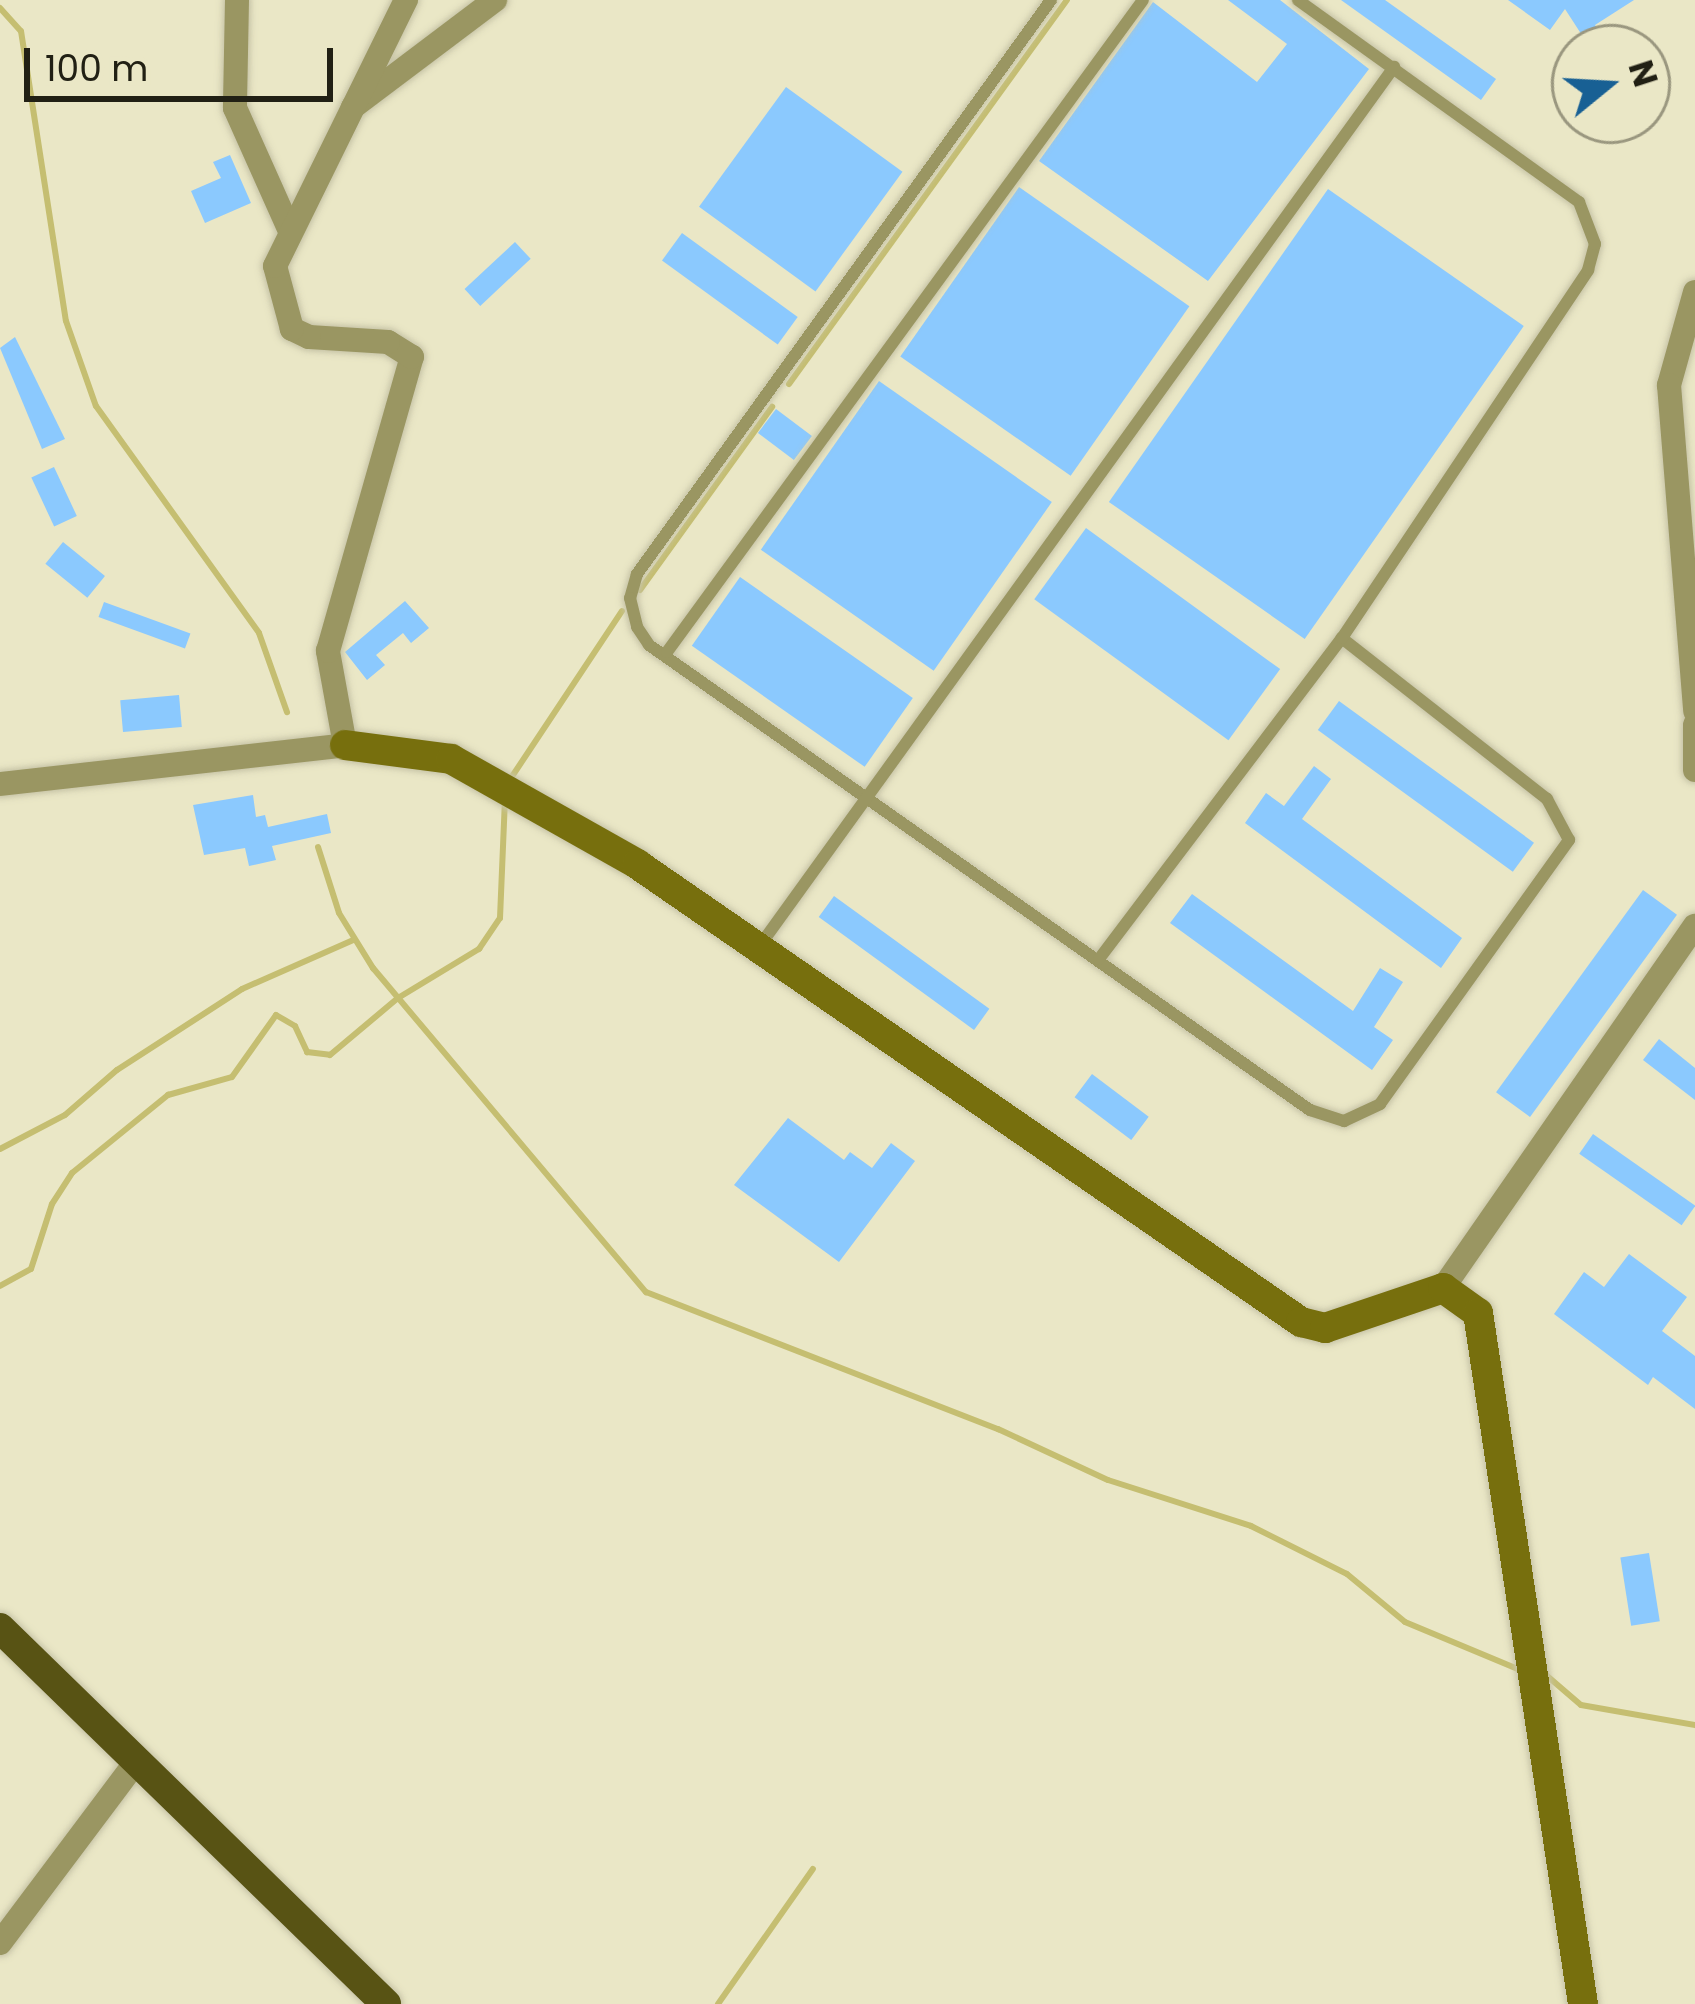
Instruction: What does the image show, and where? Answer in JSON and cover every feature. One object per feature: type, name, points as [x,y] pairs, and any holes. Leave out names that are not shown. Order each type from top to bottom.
[{"type":"main road","points":[[0,1628],[386,2004]]},
{"type":"street","points":[[237,0],[236,108],[290,231]]},
{"type":"street","points":[[346,746],[328,651],[412,357],[388,342],[292,329],[275,288],[290,231],[406,0]]},
{"type":"street","points":[[347,111],[495,0]]},
{"type":"street","points":[[1695,292],[1669,385],[1695,711]]},
{"type":"street","points":[[1695,725],[1695,770]]},
{"type":"street","points":[[0,784],[346,746],[452,759],[760,944],[1301,1322],[1325,1328],[1443,1288],[1695,926]]},
{"type":"street","points":[[1443,1288],[1478,1313],[1582,2004]]},
{"type":"street","points":[[0,1943],[136,1762]]},
{"type":"lane","points":[[1052,0],[637,574],[630,598],[637,627],[649,645],[667,652],[869,794],[1310,1110],[1344,1121],[1381,1104],[1569,840],[1547,799],[1342,638]]},
{"type":"lane","points":[[667,652],[1143,0]]},
{"type":"lane","points":[[1099,959],[1342,638],[1588,270],[1595,244],[1580,202],[1298,0]]},
{"type":"lane","points":[[760,944],[1394,67]]},
{"type":"building","points":[[1228,0],[1280,0],[1369,69],[1208,281],[1039,161],[1153,2],[1257,82],[1287,44]]},
{"type":"building","points":[[1341,0],[1385,0],[1496,79],[1481,100]]},
{"type":"building","points":[[1508,0],[1634,0],[1597,24],[1575,24],[1565,9],[1550,30]]},
{"type":"building","points":[[786,87],[902,172],[816,291],[699,207]]},
{"type":"building","points":[[230,155],[251,203],[205,223],[191,191],[221,178],[213,162]]},
{"type":"building","points":[[1019,187],[1189,306],[1071,476],[900,357]]},
{"type":"building","points":[[1328,189],[1524,326],[1305,639],[1109,502]]},
{"type":"building","points":[[682,233],[798,317],[778,345],[662,261]]},
{"type":"building","points":[[515,242],[531,259],[480,306],[465,289]]},
{"type":"building","points":[[15,337],[65,439],[42,449],[0,348]]},
{"type":"building","points":[[879,381],[1052,502],[934,671],[761,550]]},
{"type":"building","points":[[776,409],[812,436],[794,460],[758,433]]},
{"type":"building","points":[[54,467],[77,516],[54,527],[31,478]]},
{"type":"building","points":[[1086,528],[1280,669],[1228,740],[1034,599]]},
{"type":"building","points":[[63,542],[105,576],[87,598],[45,564]]},
{"type":"building","points":[[740,577],[913,698],[865,767],[692,646]]},
{"type":"building","points":[[405,601],[429,628],[411,643],[403,633],[376,655],[385,665],[367,680],[345,652]]},
{"type":"building","points":[[104,602],[190,633],[185,649],[99,617]]},
{"type":"building","points":[[179,695],[182,727],[123,732],[120,700]]},
{"type":"building","points":[[1339,701],[1534,843],[1513,872],[1318,730]]},
{"type":"building","points":[[1314,766],[1331,779],[1302,819],[1462,938],[1441,968],[1245,823],[1266,793],[1284,806]]},
{"type":"building","points":[[253,795],[256,817],[265,815],[268,827],[327,814],[331,833],[272,846],[276,860],[249,866],[245,848],[204,855],[193,805]]},
{"type":"building","points":[[1643,890],[1677,915],[1530,1117],[1496,1092]]},
{"type":"building","points":[[1192,894],[1353,1011],[1380,968],[1403,982],[1374,1027],[1393,1040],[1372,1070],[1170,923]]},
{"type":"building","points":[[834,896],[989,1009],[974,1030],[819,917]]},
{"type":"building","points":[[1659,1039],[1695,1068],[1695,1100],[1643,1060]]},
{"type":"building","points":[[1092,1074],[1149,1117],[1131,1140],[1075,1097]]},
{"type":"building","points":[[788,1118],[844,1160],[850,1152],[872,1168],[891,1143],[915,1161],[839,1262],[734,1185]]},
{"type":"building","points":[[1593,1134],[1695,1205],[1682,1225],[1579,1154]]},
{"type":"building","points":[[1629,1254],[1687,1297],[1662,1331],[1695,1356],[1695,1409],[1653,1377],[1648,1385],[1554,1314],[1584,1272],[1604,1287]]},
{"type":"building","points":[[1649,1553],[1660,1621],[1631,1626],[1620,1558]]},
{"type":"waterway","points":[[789,384],[1067,0]]},
{"type":"waterway","points":[[0,8],[21,31],[66,321],[96,406],[259,633],[287,712]]},
{"type":"waterway","points":[[640,590],[772,407]]},
{"type":"waterway","points":[[509,781],[622,611]]},
{"type":"waterway","points":[[0,1286],[31,1269],[52,1204],[72,1173],[168,1095],[232,1077],[276,1015],[295,1026],[307,1052],[330,1055],[398,998],[479,949],[500,918],[505,801]]},
{"type":"waterway","points":[[318,847],[339,913],[373,968],[646,1292],[998,1429],[1108,1480],[1251,1526],[1347,1574],[1405,1622],[1523,1671]]},
{"type":"waterway","points":[[0,1149],[65,1115],[117,1070],[242,989],[353,940]]},
{"type":"waterway","points":[[1546,1675],[1581,1705],[1695,1725]]},
{"type":"waterway","points":[[718,2004],[813,1869]]}]
